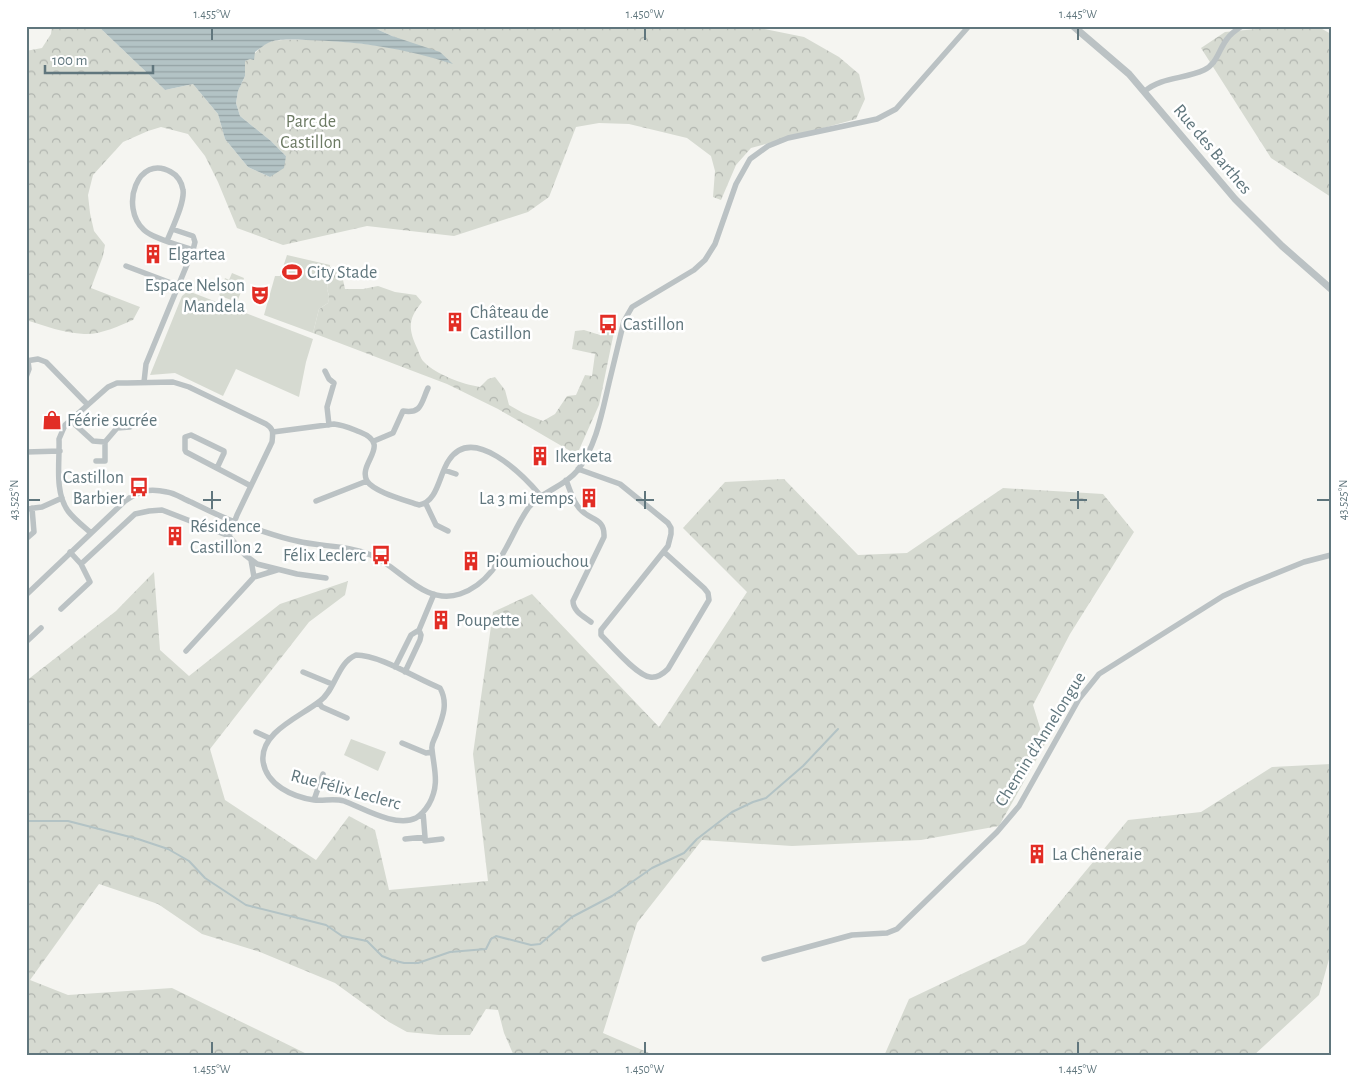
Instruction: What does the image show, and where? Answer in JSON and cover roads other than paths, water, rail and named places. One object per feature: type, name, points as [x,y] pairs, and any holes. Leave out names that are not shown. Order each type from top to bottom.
[{"type":"street","points":[[26,595],[124,502],[138,492],[152,490],[168,492],[235,522],[296,541],[353,548],[371,555],[403,574],[414,585],[434,594],[459,594],[480,584],[490,575],[502,557],[527,510],[540,495],[566,480],[578,469],[595,438],[624,321],[632,307],[694,270],[705,260],[715,244],[736,184],[750,159],[768,146],[788,138],[877,120],[896,108],[969,26]]},
{"type":"street","name":"Rue des Barthes","points":[[1073,26],[1110,56],[1145,91],[1235,199],[1282,246],[1331,289]]},
{"type":"street","points":[[1145,91],[1160,82],[1205,70],[1218,56],[1225,40],[1232,32],[1242,26]]},
{"type":"street","points":[[167,241],[183,198],[183,190],[176,174],[160,168],[151,169],[137,181],[132,205],[135,218],[143,229],[150,234],[167,241],[193,250]]},
{"type":"street","points":[[144,382],[146,364],[179,286],[195,242],[193,236],[172,228]]},
{"type":"street","points":[[126,266],[179,286]]},
{"type":"street","points":[[26,377],[29,369],[27,361],[38,359],[46,362],[87,404]]},
{"type":"street","points":[[326,371],[329,379],[334,383],[327,407],[329,425]]},
{"type":"street","points":[[91,533],[69,512],[62,498],[60,490],[60,439],[62,431],[70,420],[87,404],[108,387],[117,383],[173,382],[189,387],[266,424],[271,427],[273,432],[272,442],[229,536]]},
{"type":"street","points":[[374,441],[393,433],[403,411],[412,413],[418,410],[428,388]]},
{"type":"street","points":[[70,420],[93,441],[106,442]]},
{"type":"street","points":[[273,432],[342,425],[369,435],[374,441],[374,449],[365,476],[367,481],[373,488],[418,505],[426,504],[431,499],[450,459],[457,451],[467,448],[479,448],[505,460],[540,495]]},
{"type":"street","points":[[96,461],[105,461],[106,442],[117,428],[130,427]]},
{"type":"street","points":[[217,468],[224,451],[191,435],[185,437],[184,450],[186,452],[251,486]]},
{"type":"street","points":[[26,452],[60,451]]},
{"type":"street","points":[[578,469],[620,484],[668,523],[671,528],[668,546],[664,552],[601,630],[601,635],[640,672],[650,677],[663,674],[668,669],[709,600],[704,588],[664,552]]},
{"type":"street","points":[[444,470],[456,474]]},
{"type":"street","points":[[566,480],[574,501],[580,510],[600,522],[605,529],[604,537],[573,601],[573,607],[576,611],[591,622]]},
{"type":"street","points":[[316,501],[367,481]]},
{"type":"street","points":[[26,539],[34,532],[29,509],[42,507],[62,498]]},
{"type":"street","points":[[426,504],[436,525],[448,531]]},
{"type":"street","points":[[81,564],[135,514],[149,510],[162,510],[229,536],[257,564],[297,574],[326,578]]},
{"type":"street","points":[[61,609],[90,582],[81,564],[70,552]]},
{"type":"street","name":"Chemin d’Annelongue","points":[[764,959],[852,935],[887,933],[897,929],[997,832],[1019,806],[1079,699],[1098,674],[1223,596],[1247,584],[1304,562],[1331,555]]},
{"type":"street","points":[[251,560],[254,577]]},
{"type":"street","points":[[186,651],[254,577],[279,570]]},
{"type":"street","points":[[394,667],[411,635],[418,630],[434,594]]},
{"type":"street","points":[[26,642],[41,628]]},
{"type":"street","points":[[405,672],[420,640],[421,635],[418,630]]},
{"type":"street","points":[[406,647],[414,651]]},
{"type":"street","name":"Rue Félix Leclerc","points":[[356,655],[366,655],[405,672],[440,688],[445,703],[443,716],[431,746],[436,783],[434,795],[427,808],[416,818],[397,821],[354,807],[343,801],[314,800],[293,794],[277,785],[268,774],[264,764],[263,753],[269,738],[326,696],[345,663],[350,658],[356,655]]},
{"type":"street","points":[[303,672],[332,684]]},
{"type":"street","points":[[318,702],[322,707],[348,718]]},
{"type":"street","points":[[256,732],[269,738]]},
{"type":"street","points":[[402,742],[426,753],[432,752]]},
{"type":"street","points":[[314,800],[323,774]]},
{"type":"street","points":[[423,812],[425,838]]},
{"type":"street","points":[[405,839],[442,839]]},
{"type":"waterway","points":[[26,821],[68,821],[138,839],[168,849],[189,861],[205,878],[246,905],[326,925],[342,936],[367,941],[382,956],[404,963],[418,963],[450,952],[486,949],[491,939],[496,936],[531,945],[540,944],[572,917],[612,896],[652,868],[684,853],[697,839],[732,812],[766,798],[803,766],[838,729]]},
{"type":"place","name":"Elgartea","points":[[153,254]]},
{"type":"place","name":"City Stade","points":[[292,272]]},
{"type":"place","name":"Espace Nelson Mandela","points":[[260,295]]},
{"type":"place","name":"Château de Castillon","points":[[455,322]]},
{"type":"place","name":"Castillon","points":[[608,324]]},
{"type":"place","name":"Féérie sucrée","points":[[52,420]]},
{"type":"place","name":"Ikerketa","points":[[540,456]]},
{"type":"place","name":"Castillon Barbier","points":[[139,487]]},
{"type":"place","name":"La 3 mi temps","points":[[589,498]]},
{"type":"place","name":"Résidence Castillon 2","points":[[175,536]]},
{"type":"place","name":"Félix Leclerc","points":[[381,555]]},
{"type":"place","name":"Pioumiouchou","points":[[471,561]]},
{"type":"place","name":"Poupette","points":[[441,620]]},
{"type":"place","name":"La Chêneraie","points":[[1037,854]]},
{"type":"park label","name":"Parc de Castillon","points":[[311,131]]}]
